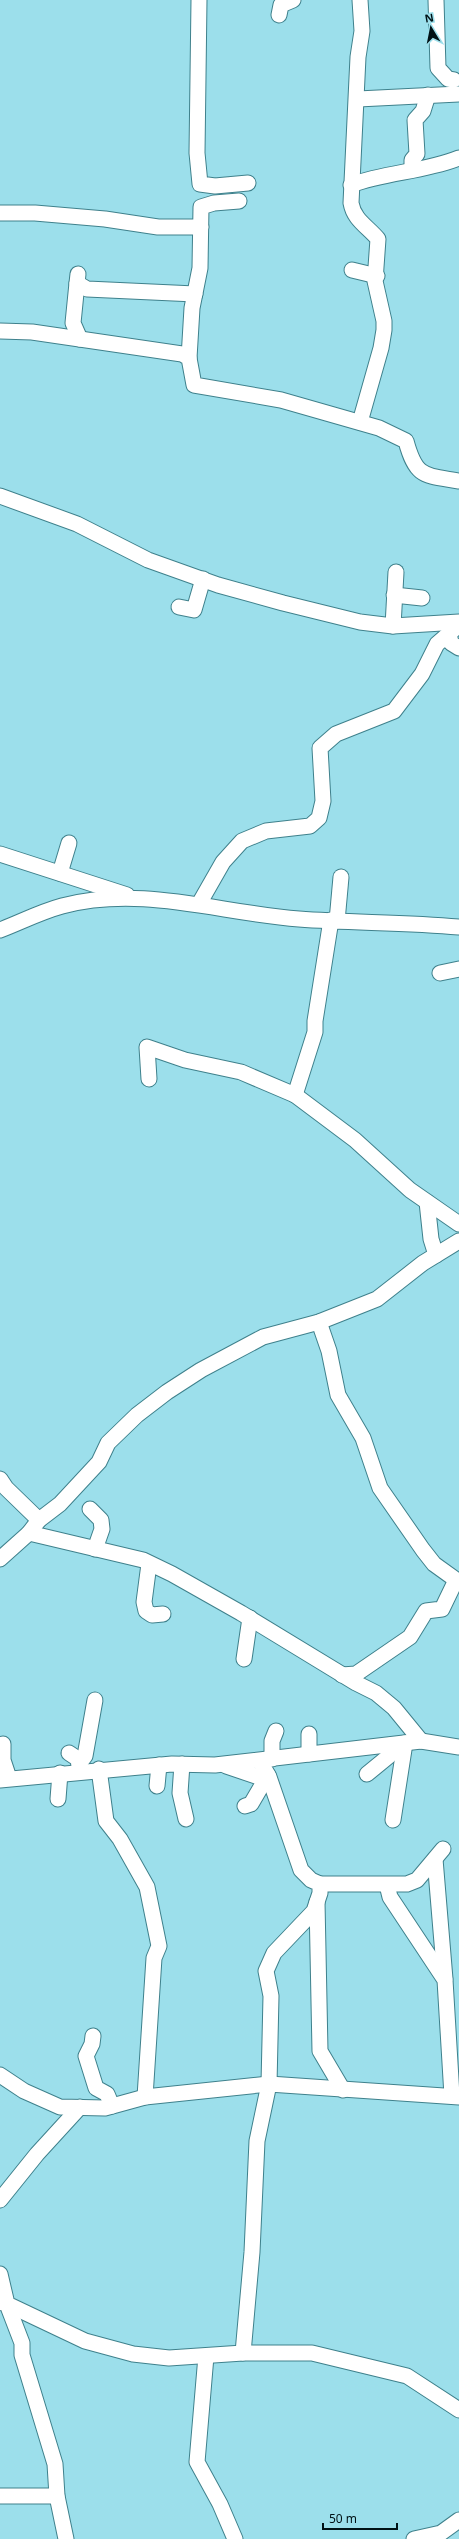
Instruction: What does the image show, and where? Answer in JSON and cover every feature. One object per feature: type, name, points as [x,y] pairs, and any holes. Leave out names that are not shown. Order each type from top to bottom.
[{"type":"street","points":[[199,0],[197,153],[200,184],[215,186],[248,184]]},
{"type":"street","points":[[279,15],[280,5],[293,0]]},
{"type":"street","points":[[360,0],[362,31],[358,57],[358,99],[351,185],[351,203],[355,216],[369,228],[378,239],[376,288],[384,321],[381,348],[360,422]]},
{"type":"street","points":[[358,99],[428,95],[456,87],[438,68],[436,0]]},
{"type":"street","points":[[412,170],[412,160],[417,154],[415,120],[423,111],[428,95]]},
{"type":"street","points":[[351,185],[412,170],[439,166],[459,158]]},
{"type":"street","points":[[239,201],[214,203],[201,208],[200,268],[195,294],[189,358],[194,385],[261,395],[360,422],[401,436],[406,440],[416,469],[425,475],[459,481]]},
{"type":"street","points":[[0,214],[34,213],[105,219],[158,227],[201,227]]},
{"type":"street","points":[[352,270],[376,276]]},
{"type":"street","points":[[80,339],[74,323],[77,278],[87,289],[110,292],[195,294]]},
{"type":"street","points":[[0,331],[32,332],[182,354],[189,358]]},
{"type":"street","points":[[0,496],[8,501],[52,513],[148,560],[203,579],[283,603],[360,622],[393,626],[456,627]]},
{"type":"street","points":[[393,626],[396,572]]},
{"type":"street","points":[[179,607],[194,610],[203,579]]},
{"type":"street","points":[[394,595],[422,598]]},
{"type":"street","points":[[456,627],[451,642],[459,648]]},
{"type":"street","points":[[199,904],[223,862],[242,842],[266,831],[310,826],[319,818],[323,801],[320,748],[336,734],[394,711],[422,674],[437,644],[456,627]]},
{"type":"street","points":[[60,873],[69,843]]},
{"type":"street","points":[[0,854],[138,899]]},
{"type":"street","points":[[295,1095],[315,1032],[315,1021],[341,876]]},
{"type":"street","points":[[0,930],[63,906],[103,899],[166,899],[298,919],[459,927]]},
{"type":"street","points":[[440,973],[459,969]]},
{"type":"street","points":[[149,1079],[147,1047],[186,1060],[241,1072],[295,1095],[355,1140],[386,1169],[427,1202],[459,1224]]},
{"type":"street","points":[[427,1202],[431,1239],[436,1255]]},
{"type":"street","points":[[0,1559],[29,1534],[39,1520],[60,1504],[99,1462],[108,1443],[137,1415],[167,1392],[201,1370],[263,1337],[319,1322],[376,1299],[436,1255],[459,1241]]},
{"type":"street","points":[[319,1322],[329,1351],[338,1395],[363,1438],[380,1488],[434,1564],[457,1581],[442,1609],[426,1612],[410,1636],[356,1674],[342,1674]]},
{"type":"street","points":[[0,1479],[6,1488],[39,1520]]},
{"type":"street","points":[[90,1509],[102,1520],[102,1529],[95,1549]]},
{"type":"street","points":[[29,1534],[95,1549],[150,1564],[250,1618],[376,1693],[388,1703],[421,1741]]},
{"type":"street","points":[[150,1564],[144,1602],[146,1611],[152,1615],[163,1614]]},
{"type":"street","points":[[244,1659],[250,1618]]},
{"type":"street","points":[[3,1744],[4,1779],[60,1773],[85,1756],[95,1700]]},
{"type":"street","points":[[0,2075],[24,2091],[60,2107],[112,2106],[145,2097],[269,2084],[456,2097],[437,1881],[439,1854],[417,1880],[408,1884],[320,1884],[311,1880],[301,1870],[266,1777],[266,1760],[276,1731]]},
{"type":"street","points":[[309,1754],[310,1734]]},
{"type":"street","points":[[76,1763],[99,1769],[182,1764],[224,1764],[421,1741],[459,1747]]},
{"type":"street","points":[[367,1774],[390,1756],[398,1744]]},
{"type":"street","points":[[393,1820],[398,1744]]},
{"type":"street","points":[[182,1764],[180,1798],[186,1820]]},
{"type":"street","points":[[224,1764],[266,1777]]},
{"type":"street","points":[[157,1786],[159,1765]]},
{"type":"street","points":[[99,1769],[106,1821],[120,1839],[147,1887],[159,1946],[154,1958],[145,2097]]},
{"type":"street","points":[[58,1799],[60,1773]]},
{"type":"street","points":[[245,1806],[251,1804],[266,1777]]},
{"type":"street","points":[[417,1880],[437,1881]]},
{"type":"street","points":[[243,2353],[252,2252],[257,2141],[269,2084],[271,1996],[266,1971],[274,1953],[314,1911],[320,1893],[320,1884]]},
{"type":"street","points":[[387,1885],[390,1897],[445,1980]]},
{"type":"street","points":[[317,1902],[320,2051],[343,2090]]},
{"type":"street","points":[[93,2036],[92,2044],[86,2056],[96,2088],[107,2094],[112,2106]]},
{"type":"street","points":[[0,2200],[37,2154],[80,2107]]},
{"type":"street","points":[[0,2274],[3,2303],[22,2343],[22,2355],[51,2449],[57,2496],[66,2539]]},
{"type":"street","points":[[3,2303],[85,2341],[119,2350],[169,2358],[243,2353],[312,2353],[407,2376],[459,2410]]},
{"type":"street","points":[[206,2356],[196,2462],[220,2504],[236,2539]]},
{"type":"street","points":[[0,2496],[57,2496]]},
{"type":"street","points":[[414,2539],[441,2533],[459,2520]]}]
